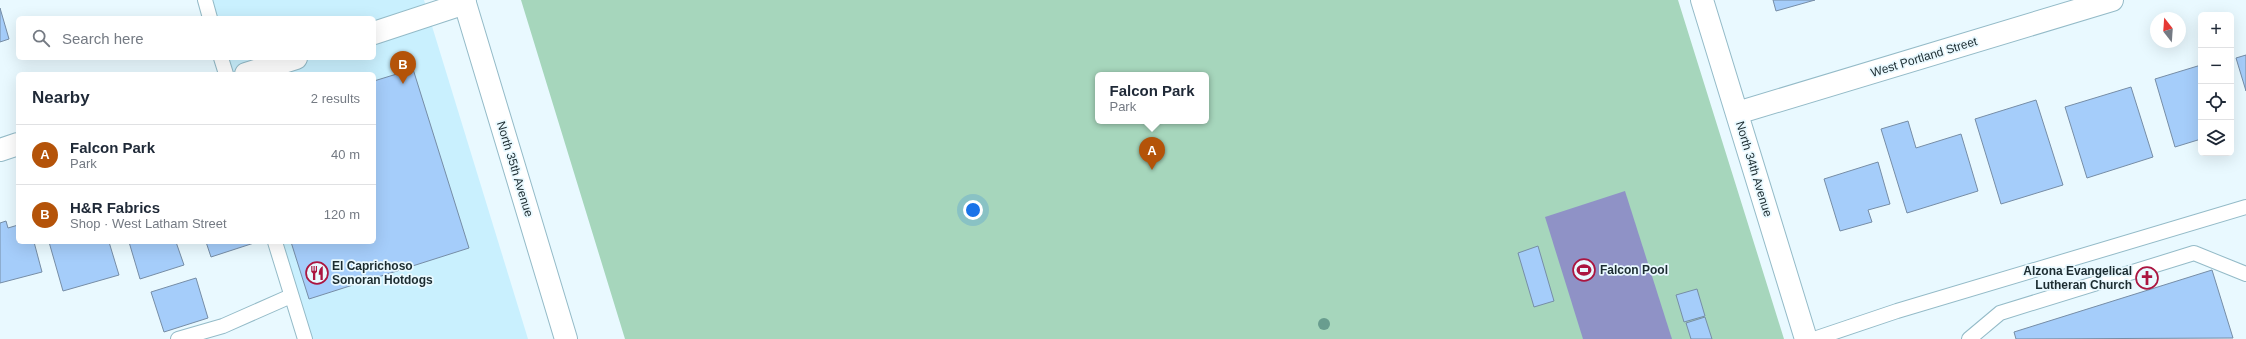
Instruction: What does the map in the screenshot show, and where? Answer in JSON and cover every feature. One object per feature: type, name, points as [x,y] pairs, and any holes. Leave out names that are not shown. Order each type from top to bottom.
[{"type":"street","name":"North 34th Avenue","points":[[1702,0],[1806,339]]},
{"type":"street","name":"West Portland Street","points":[[1737,113],[2112,0]]},
{"type":"street","points":[[376,32],[465,1]]},
{"type":"street","name":"North 35th Avenue","points":[[465,1],[566,339]]},
{"type":"street","points":[[252,72],[290,60]]},
{"type":"street","points":[[0,150],[16,145]]},
{"type":"lane","points":[[205,0],[209,16]]},
{"type":"lane","points":[[222,60],[225,72]]},
{"type":"lane","points":[[1814,339],[1897,311],[2246,207]]},
{"type":"lane","points":[[277,244],[305,339]]},
{"type":"lane","points":[[1969,339],[2000,313],[2194,253],[2246,274]]},
{"type":"lane","points":[[178,339],[222,326],[291,296]]},
{"type":"shaded area","points":[[205,0],[424,0],[528,339],[305,339],[277,244],[376,244],[376,72],[225,72],[222,60],[376,60],[376,16],[209,16]]},
{"type":"green space","points":[[521,0],[1678,0],[1784,339],[625,339]]},
{"type":"water","points":[[1625,191],[1672,339],[1583,339],[1545,217]]},
{"type":"building","points":[[1773,0],[1815,0],[1776,11]]},
{"type":"building","points":[[0,8],[9,39],[0,42]]},
{"type":"building","points":[[2246,55],[2246,91],[2236,58]]},
{"type":"building","points":[[2198,66],[2198,140],[2175,147],[2155,79]]},
{"type":"building","points":[[413,69],[469,248],[309,299],[292,244],[376,244],[376,80]]},
{"type":"building","points":[[2131,87],[2153,157],[2087,178],[2065,107]]},
{"type":"building","points":[[2036,100],[2063,185],[2001,204],[1975,119]]},
{"type":"building","points":[[1908,121],[1916,148],[1961,134],[1978,191],[1907,213],[1881,129]]},
{"type":"building","points":[[1878,162],[1890,204],[1868,210],[1872,222],[1840,231],[1824,179]]},
{"type":"building","points":[[6,221],[8,228],[16,226],[16,244],[35,244],[42,272],[0,283],[0,223]]},
{"type":"building","points":[[50,244],[110,244],[119,275],[63,291]]},
{"type":"building","points":[[130,244],[177,244],[184,265],[140,279]]},
{"type":"building","points":[[207,244],[251,244],[211,257]]},
{"type":"building","points":[[1538,246],[1554,301],[1534,307],[1518,253]]},
{"type":"building","points":[[2212,270],[2233,338],[2016,339],[2014,332]]},
{"type":"building","points":[[196,278],[208,318],[164,332],[151,292]]},
{"type":"building","points":[[1697,289],[1705,316],[1684,322],[1676,295]]},
{"type":"building","points":[[1705,317],[1712,339],[1691,339],[1686,323]]},
{"type":"place","name":"H&R Fabrics","points":[[403,84]]},
{"type":"place","name":"Falcon Park","points":[[1152,170]]},
{"type":"place","name":"Falcon Pool","points":[[1584,270]]},
{"type":"place","name":"El Caprichoso Sonoran Hotdogs","points":[[317,273]]},
{"type":"place","name":"Alzona Evangelical Lutheran Church","points":[[2147,278]]}]
